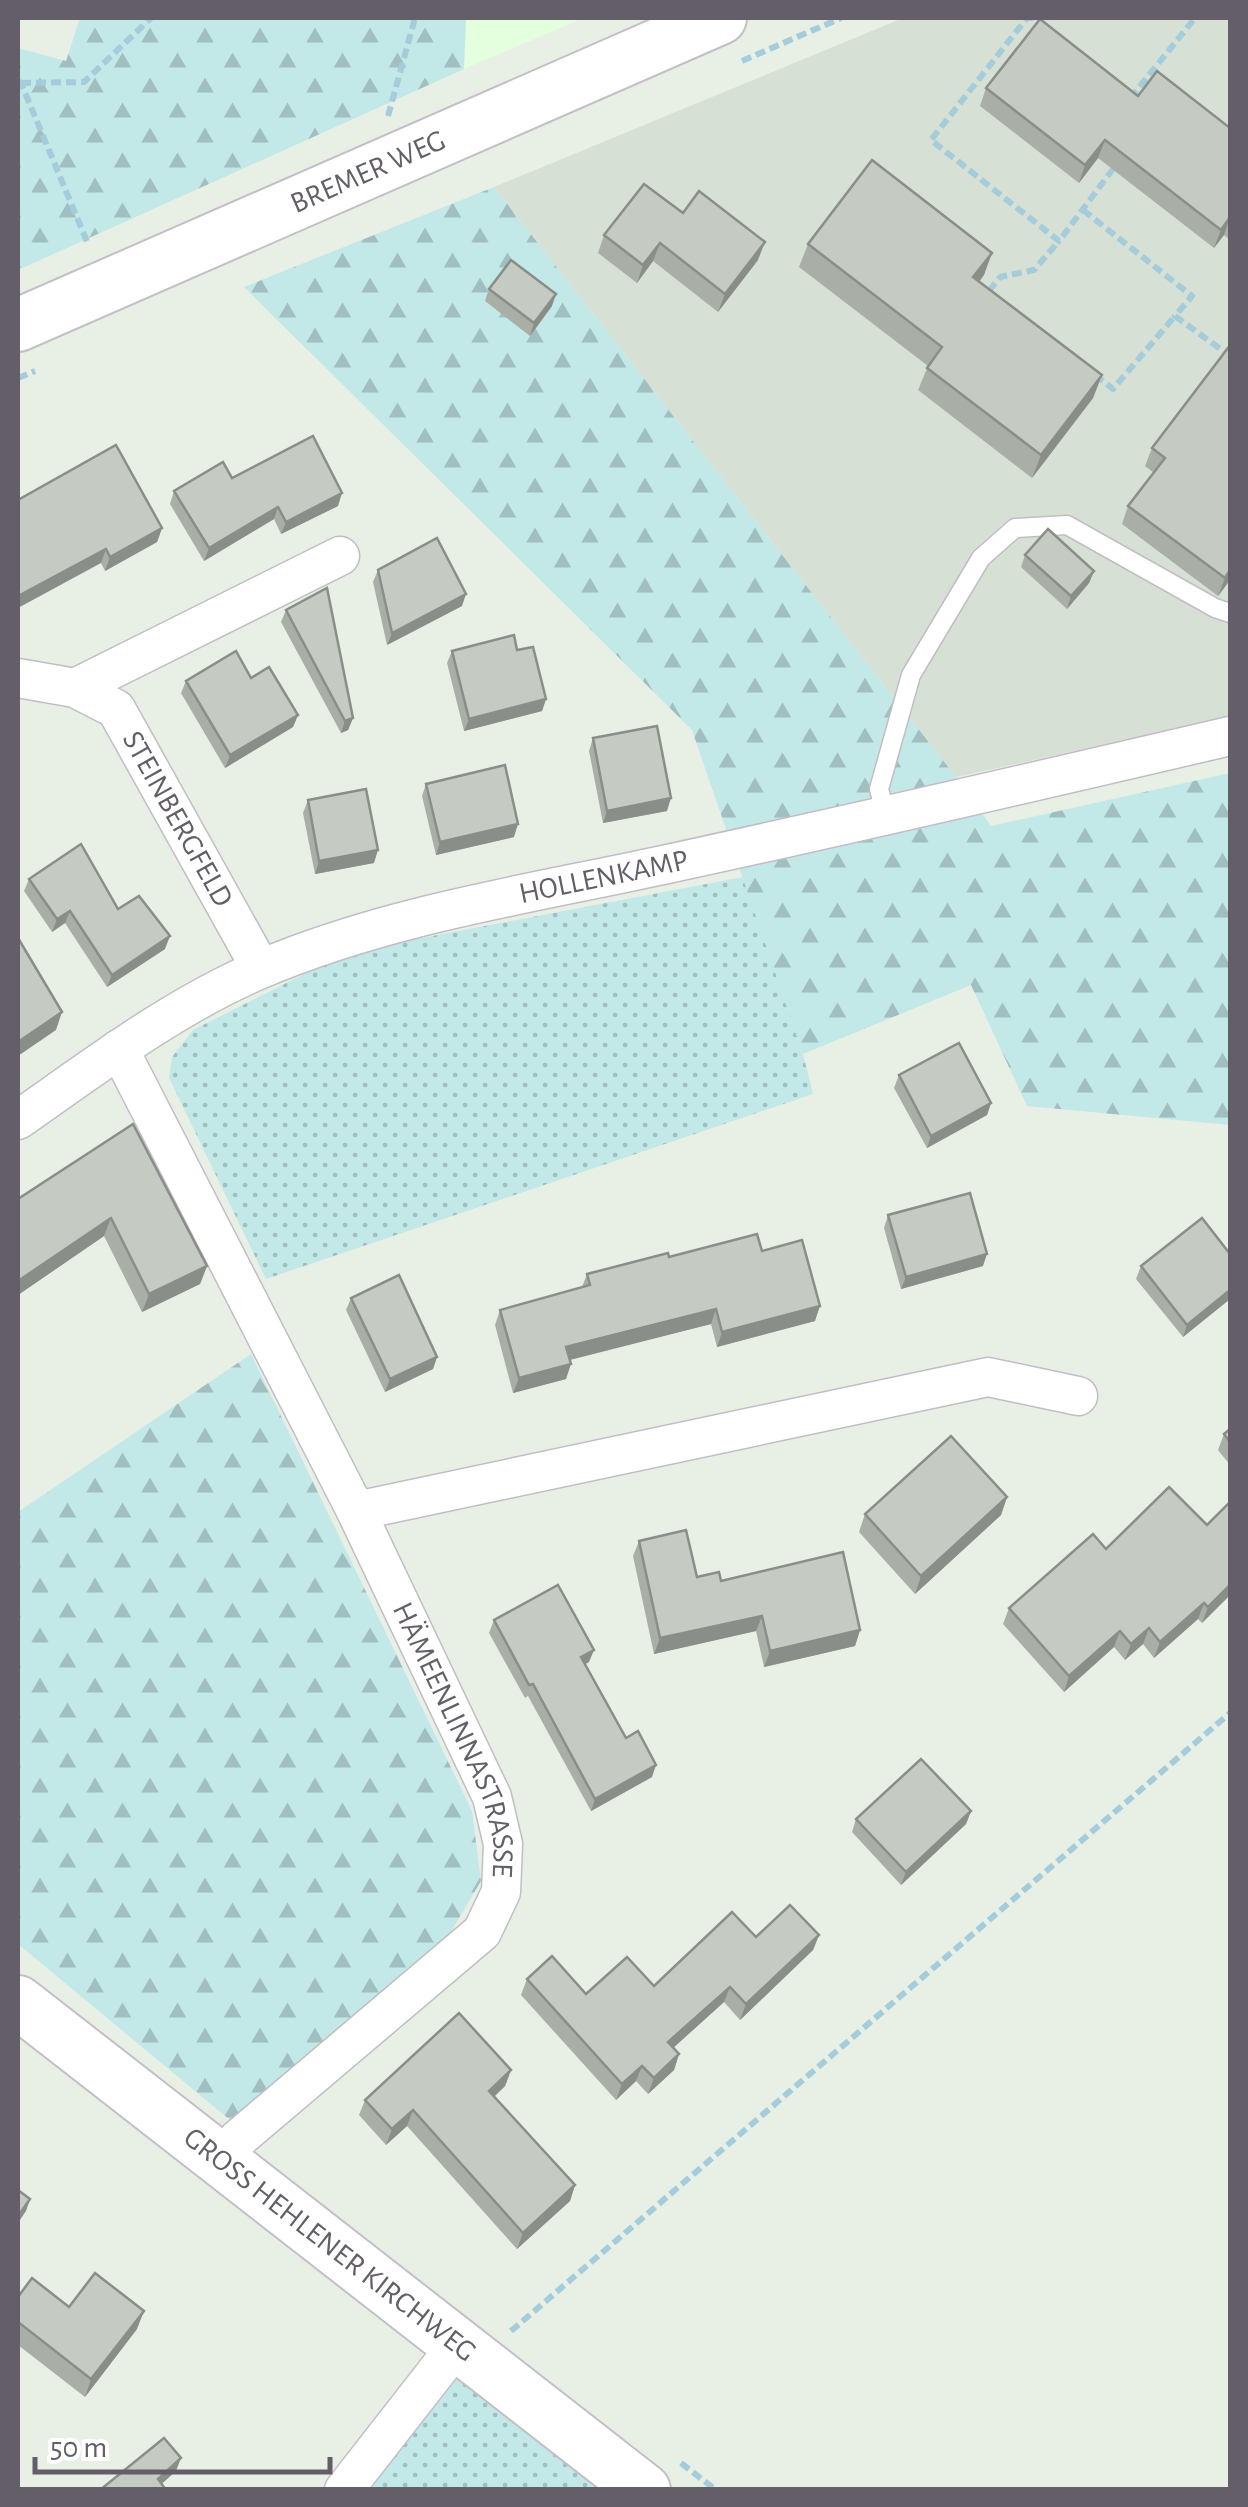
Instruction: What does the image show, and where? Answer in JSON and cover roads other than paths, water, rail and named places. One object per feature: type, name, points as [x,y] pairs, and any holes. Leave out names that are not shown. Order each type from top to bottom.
[{"type":"main road","name":"BREMER WEG","points":[[18,325],[720,18]]},
{"type":"main road","name":"GROSS HEHLENER KIRCHWEG","points":[[18,2002],[644,2490]]},
{"type":"street","points":[[75,688],[340,556]]},
{"type":"street","name":"STEINBERGFELD","points":[[18,678],[75,688],[116,708],[261,969]]},
{"type":"street","name":"HOLLENKAMP","points":[[18,1120],[119,1049],[186,1008],[261,969],[395,923],[1230,736]]},
{"type":"street","name":"HÄMEENLINNASTRASSE","points":[[119,1049],[356,1511],[492,1797],[504,1844],[501,1892],[482,1932],[238,2139],[221,2159]]},
{"type":"street","points":[[356,1511],[988,1377],[1078,1396]]},
{"type":"street","points":[[344,2490],[458,2344]]},
{"type":"lane","points":[[886,816],[879,789],[912,675],[981,558],[1016,528],[1067,525],[1214,608],[1230,613]]}]
